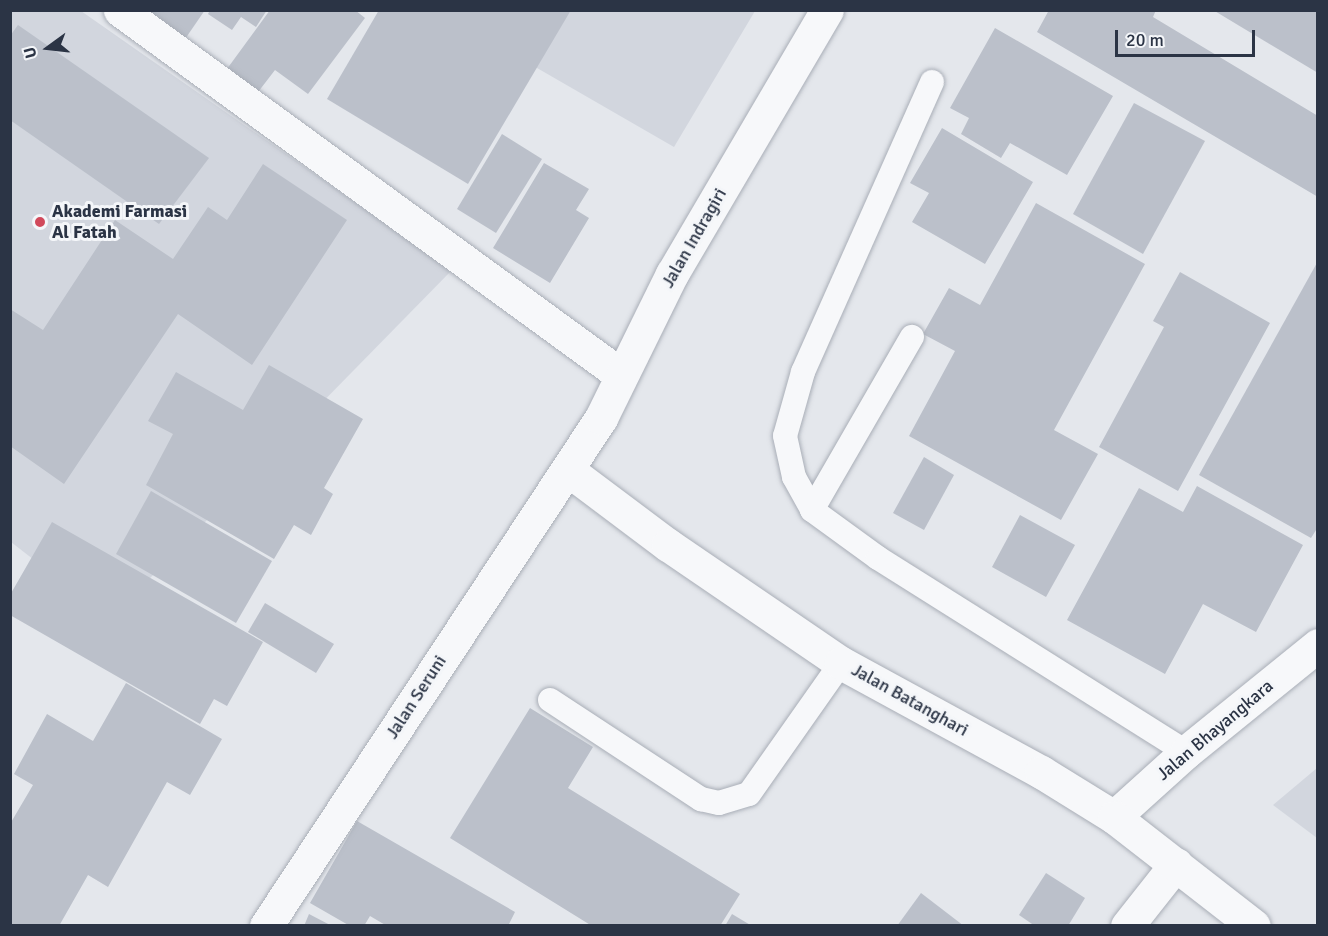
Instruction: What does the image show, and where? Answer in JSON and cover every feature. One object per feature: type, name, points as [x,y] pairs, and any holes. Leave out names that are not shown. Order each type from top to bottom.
[{"type":"street","points":[[120,10],[621,375]]},
{"type":"street","name":"Jalan Indragiri","points":[[568,470],[601,418],[672,274],[827,10]]},
{"type":"street","name":"Jalan Batanghari","points":[[568,470],[668,545],[841,663],[1041,772],[1114,817],[1254,926]]},
{"type":"street","name":"Jalan Seruni","points":[[266,926],[568,470]]},
{"type":"street","name":"Jalan Bhayangkara","points":[[1114,817],[1186,752],[1317,645]]},
{"type":"street","points":[[1127,926],[1176,864]]},
{"type":"lane","points":[[932,82],[803,372],[784,436],[794,477],[812,510],[878,558],[1186,752]]},
{"type":"lane","points":[[812,510],[912,337]]},
{"type":"lane","points":[[550,700],[701,799],[719,803],[749,794],[841,663]]},
{"type":"shaded area","points":[[10,11],[81,11],[452,270],[110,619],[11,542]]},
{"type":"shaded area","points":[[438,11],[755,11],[674,147]]},
{"type":"shaded area","points":[[1317,768],[1317,838],[1273,805]]},
{"type":"building","points":[[137,10],[205,10],[183,42]]},
{"type":"building","points":[[210,10],[267,10],[256,27],[241,17],[232,30],[208,14]]},
{"type":"building","points":[[270,10],[355,10],[365,18],[308,94],[275,70],[255,96],[224,73]]},
{"type":"building","points":[[379,10],[571,10],[468,184],[327,99]]},
{"type":"building","points":[[1049,10],[1156,10],[1153,17],[1318,116],[1318,197],[1037,32]]},
{"type":"building","points":[[1213,10],[1318,10],[1318,73]]},
{"type":"building","points":[[18,25],[209,158],[159,224],[10,120],[10,36]]},
{"type":"building","points":[[995,28],[1113,96],[1067,175],[1010,143],[1001,158],[961,134],[969,118],[950,108]]},
{"type":"building","points":[[1134,103],[1205,141],[1143,254],[1073,214]]},
{"type":"building","points":[[942,128],[1033,182],[985,264],[912,222],[929,193],[910,183]]},
{"type":"building","points":[[502,134],[542,159],[496,233],[457,209]]},
{"type":"building","points":[[544,163],[589,189],[576,210],[589,218],[550,283],[493,248]]},
{"type":"building","points":[[263,164],[347,220],[252,365],[178,314],[64,484],[10,446],[10,309],[43,330],[115,220],[173,259],[208,207],[227,220]]},
{"type":"building","points":[[1036,203],[1145,264],[1054,430],[1098,454],[1061,520],[909,436],[955,351],[923,334],[949,288],[980,305]]},
{"type":"building","points":[[1318,261],[1318,527],[1311,538],[1199,475]]},
{"type":"building","points":[[1180,272],[1270,323],[1178,491],[1099,447],[1164,327],[1153,321]]},
{"type":"building","points":[[269,365],[363,419],[324,488],[333,494],[311,535],[294,525],[274,559],[146,485],[173,434],[148,421],[176,372],[243,410]]},
{"type":"building","points":[[924,457],[954,475],[924,530],[893,513]]},
{"type":"building","points":[[1197,486],[1303,545],[1256,632],[1203,604],[1165,674],[1067,620],[1139,488],[1183,512]]},
{"type":"building","points":[[151,491],[272,561],[236,623],[116,554]]},
{"type":"building","points":[[1020,515],[1075,545],[1046,597],[992,567]]},
{"type":"building","points":[[52,522],[263,642],[227,706],[214,699],[200,724],[10,615],[10,595]]},
{"type":"building","points":[[265,603],[334,644],[316,673],[248,632]]},
{"type":"building","points":[[126,683],[222,739],[190,795],[167,782],[108,887],[88,875],[59,926],[10,926],[10,824],[33,785],[14,774],[47,714],[93,741]]},
{"type":"building","points":[[530,708],[593,747],[568,788],[740,894],[720,926],[592,926],[450,838]]},
{"type":"building","points":[[357,821],[515,912],[508,926],[387,926],[370,916],[364,926],[350,926],[310,903]]},
{"type":"building","points":[[1046,873],[1085,898],[1068,926],[1035,926],[1019,915]]},
{"type":"building","points":[[921,893],[964,926],[897,926]]},
{"type":"building","points":[[309,914],[332,926],[304,926]]},
{"type":"building","points":[[732,914],[752,926],[725,926]]},
{"type":"place","name":"Akademi Farmasi Al Fatah","points":[[40,222]]}]
